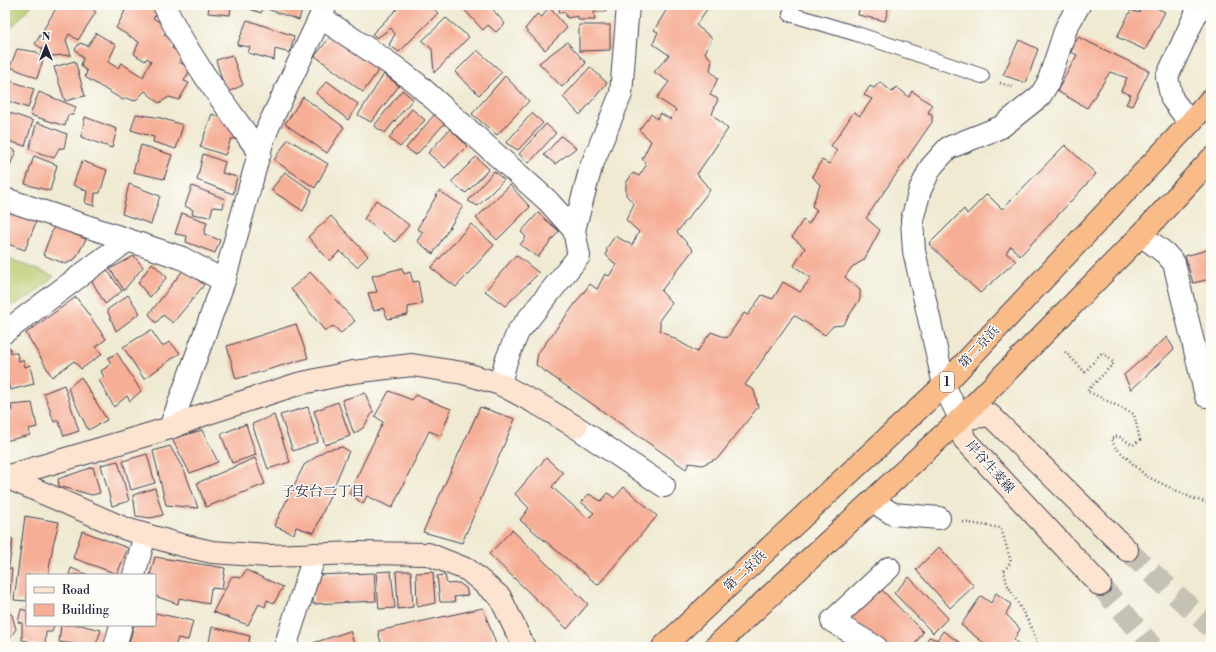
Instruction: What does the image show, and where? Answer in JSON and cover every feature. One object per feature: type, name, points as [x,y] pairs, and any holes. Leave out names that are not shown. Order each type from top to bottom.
[{"type":"highway","name":"第二京浜","points":[[663,647],[944,385],[1211,99]]},
{"type":"highway","points":[[715,647],[960,419],[1141,235],[1211,158]]},
{"type":"street","points":[[164,5],[175,28],[211,84],[260,153]]},
{"type":"street","points":[[500,384],[506,361],[518,332],[579,256],[574,230],[591,167],[621,94],[628,5]]},
{"type":"street","points":[[1079,5],[1066,28],[1048,83],[1001,127],[948,148],[931,167],[920,190],[912,220],[914,251],[944,385],[960,419],[990,415],[1127,550]]},
{"type":"street","points":[[1190,123],[1172,99],[1168,77],[1200,5]]},
{"type":"street","points":[[170,428],[224,281],[269,126],[323,11],[416,83],[548,201],[574,230]]},
{"type":"street","points":[[5,199],[182,258],[224,281]]},
{"type":"street","points":[[1141,235],[1165,252],[1174,263],[1206,396]]},
{"type":"street","points":[[5,332],[128,240]]},
{"type":"street","points":[[5,477],[170,428],[205,414],[291,387],[353,372],[412,365],[463,373],[500,384],[576,427],[664,486]]},
{"type":"street","name":"岸谷生麦線","points":[[960,419],[964,439],[1100,585]]},
{"type":"street","points":[[5,477],[126,529],[181,545],[212,552],[268,556],[359,553],[428,554],[468,570],[500,597],[524,647]]},
{"type":"street","points":[[872,501],[893,514],[939,518]]},
{"type":"street","points":[[134,574],[146,534]]},
{"type":"street","points":[[284,647],[315,554]]},
{"type":"street","points":[[876,647],[832,621],[889,568]]},
{"type":"street","points":[[114,647],[121,626]]},
{"type":"lane","points":[[793,5],[790,14],[857,34],[982,76]]},
{"type":"path","points":[[982,76],[1035,94]]},
{"type":"path","points":[[1065,352],[1085,372],[1102,352],[1114,363],[1087,391],[1134,414],[1140,440],[1133,445],[1118,436],[1111,438],[1115,447],[1146,476],[1192,498],[1211,504]]},
{"type":"path","points":[[939,518],[1001,528],[1012,562],[1004,571],[1008,584],[1032,628],[1038,647]]},
{"type":"green space","points":[[5,5],[32,5],[5,34]]},
{"type":"green space","points":[[5,258],[54,276],[32,295],[5,309]]},
{"type":"building","points":[[58,5],[87,5],[96,12],[78,40],[69,34],[66,40],[71,55],[47,56],[41,53],[43,49],[35,44]]},
{"type":"building","points":[[116,5],[155,5],[159,11],[153,18],[168,27],[164,35],[174,40],[172,48],[183,56],[179,62],[191,68],[184,81],[189,83],[179,100],[169,97],[159,103],[145,91],[135,101],[126,98],[123,100],[85,77],[87,71],[81,66],[83,58],[75,49],[80,43],[88,46],[96,33],[116,45],[108,62],[118,68],[121,63],[143,77],[151,61],[147,58],[145,61],[134,54],[139,42],[116,28],[125,11]]},
{"type":"building","points":[[198,5],[231,5],[230,15],[208,13],[209,7]]},
{"type":"building","points":[[239,5],[264,5],[261,13]]},
{"type":"building","points":[[268,5],[303,5],[299,20],[267,9]]},
{"type":"building","points":[[401,5],[430,5],[438,13],[399,52],[389,45],[395,34],[391,28],[377,38],[372,34]]},
{"type":"building","points":[[460,5],[489,5],[505,24],[496,32],[488,25],[483,30]]},
{"type":"building","points":[[560,5],[606,5],[606,12],[594,12],[595,20],[578,20],[578,16],[567,18],[565,12],[559,13]]},
{"type":"building","points":[[667,5],[710,5],[696,25],[712,38],[705,53],[712,60],[710,71],[718,78],[710,95],[718,99],[712,114],[728,129],[697,174],[710,190],[677,232],[693,250],[661,291],[672,303],[660,319],[660,330],[697,352],[711,332],[727,338],[744,313],[748,315],[762,295],[773,299],[783,282],[800,292],[811,278],[794,266],[805,248],[792,237],[803,220],[809,224],[817,210],[812,206],[820,185],[812,176],[822,160],[829,164],[837,151],[831,146],[854,112],[860,116],[872,99],[864,95],[870,86],[874,88],[880,82],[892,92],[897,87],[909,97],[912,91],[932,105],[928,113],[932,114],[932,122],[866,218],[880,230],[864,260],[852,267],[845,277],[860,290],[860,299],[843,325],[833,326],[825,335],[794,315],[745,385],[754,390],[758,407],[718,458],[702,465],[689,463],[686,469],[536,365],[538,353],[590,284],[597,289],[605,274],[609,276],[616,265],[606,255],[607,248],[615,236],[632,245],[639,232],[626,220],[634,204],[626,195],[626,183],[633,173],[639,176],[647,164],[642,159],[651,141],[639,130],[651,114],[657,119],[660,113],[670,119],[676,110],[657,98],[669,82],[654,72],[669,55],[653,44],[658,32],[654,30],[669,6]]},
{"type":"building","points":[[860,5],[889,5],[885,21],[858,15]]},
{"type":"building","points":[[1143,5],[1150,5],[1165,12],[1145,50],[1117,37],[1131,10],[1139,13]]},
{"type":"building","points":[[549,7],[567,28],[545,50],[525,29],[537,14],[542,17]]},
{"type":"building","points":[[446,18],[469,37],[434,73],[432,49],[422,41]]},
{"type":"building","points":[[247,20],[294,36],[290,53],[275,49],[274,60],[248,53],[250,47],[237,45]]},
{"type":"building","points":[[579,25],[610,25],[610,50],[579,51]]},
{"type":"building","points":[[331,36],[380,68],[363,92],[315,56]]},
{"type":"building","points":[[1078,37],[1149,71],[1132,106],[1126,104],[1131,95],[1121,91],[1127,78],[1110,72],[1087,108],[1057,91],[1077,55],[1071,52]]},
{"type":"building","points":[[1019,40],[1038,49],[1026,83],[1003,75]]},
{"type":"building","points":[[567,42],[586,63],[562,87],[539,63]]},
{"type":"building","points":[[17,49],[37,52],[43,60],[37,78],[10,67]]},
{"type":"building","points":[[477,50],[502,72],[479,95],[455,72]]},
{"type":"building","points":[[232,55],[243,85],[226,93],[216,60]]},
{"type":"building","points":[[75,61],[85,96],[65,101],[54,67]]},
{"type":"building","points":[[590,67],[607,83],[580,115],[563,97]]},
{"type":"building","points":[[384,74],[399,86],[371,122],[358,115]]},
{"type":"building","points":[[505,76],[529,101],[497,135],[472,114]]},
{"type":"building","points":[[5,79],[34,89],[28,108],[5,100]]},
{"type":"building","points":[[327,81],[358,104],[348,120],[316,93]]},
{"type":"building","points":[[402,90],[413,99],[385,133],[374,126]]},
{"type":"building","points":[[39,92],[76,107],[73,115],[68,115],[65,126],[30,115]]},
{"type":"building","points":[[303,97],[344,127],[327,153],[285,124]]},
{"type":"building","points":[[412,109],[425,120],[400,147],[389,138]]},
{"type":"building","points":[[5,111],[33,121],[25,146],[5,140]]},
{"type":"building","points":[[532,113],[543,123],[518,150],[506,143]]},
{"type":"building","points":[[136,114],[161,118],[183,125],[176,149],[153,142],[154,137],[131,130]]},
{"type":"building","points":[[212,114],[234,123],[239,139],[231,139],[225,155],[200,147]]},
{"type":"building","points":[[435,114],[446,122],[416,155],[406,148]]},
{"type":"building","points":[[85,117],[117,129],[112,148],[81,137]]},
{"type":"building","points":[[37,122],[67,134],[64,148],[59,148],[54,158],[29,149]]},
{"type":"building","points":[[546,124],[556,133],[529,163],[519,154]]},
{"type":"building","points":[[450,129],[467,146],[445,168],[428,153]]},
{"type":"building","points":[[561,136],[576,148],[555,164],[544,155]]},
{"type":"building","points":[[288,139],[328,164],[315,188],[274,160]]},
{"type":"building","points":[[141,145],[172,155],[164,179],[133,172]]},
{"type":"building","points":[[1065,145],[1096,174],[1020,256],[1011,246],[1006,253],[1016,261],[980,293],[929,244],[964,209],[967,214],[987,194],[1002,209]]},
{"type":"building","points":[[5,146],[16,151],[5,177]]},
{"type":"building","points":[[203,154],[225,162],[222,173],[237,177],[233,194],[197,180]]},
{"type":"building","points":[[34,156],[57,165],[50,191],[25,184]]},
{"type":"building","points":[[476,157],[489,169],[466,193],[451,182]]},
{"type":"building","points":[[82,161],[107,170],[100,193],[95,193],[94,206],[85,203],[87,191],[73,185]]},
{"type":"building","points":[[494,171],[504,180],[478,206],[468,201]]},
{"type":"building","points":[[285,172],[312,191],[303,211],[271,190]]},
{"type":"building","points":[[129,184],[160,196],[151,224],[122,214]]},
{"type":"building","points":[[510,185],[530,207],[497,240],[476,218]]},
{"type":"building","points":[[192,186],[225,199],[223,208],[213,207],[210,217],[192,214],[193,210],[185,206]]},
{"type":"building","points":[[439,191],[463,206],[433,254],[417,241],[423,232],[417,229]]},
{"type":"building","points":[[376,200],[409,225],[395,242],[364,219]]},
{"type":"building","points":[[7,206],[38,217],[25,250],[5,243],[5,211]]},
{"type":"building","points":[[182,213],[207,222],[204,234],[220,240],[215,253],[186,242],[187,236],[175,234]]},
{"type":"building","points":[[538,213],[559,231],[538,257],[520,245],[526,237],[521,232]]},
{"type":"building","points":[[331,216],[368,256],[357,267],[340,251],[330,261],[308,237]]},
{"type":"building","points":[[471,224],[494,245],[456,287],[431,268]]},
{"type":"building","points":[[54,226],[86,239],[76,258],[66,264],[43,255]]},
{"type":"building","points":[[1211,249],[1211,279],[1193,283],[1185,256]]},
{"type":"building","points":[[516,255],[539,273],[505,306],[485,291]]},
{"type":"building","points":[[134,256],[143,267],[124,290],[110,269]]},
{"type":"building","points":[[152,263],[167,277],[150,297],[138,283]]},
{"type":"building","points":[[402,268],[404,274],[410,272],[413,282],[418,281],[422,304],[408,307],[408,315],[388,319],[383,308],[374,311],[368,293],[377,292],[372,276]]},
{"type":"building","points":[[184,269],[204,285],[173,323],[163,315],[156,323],[149,314]]},
{"type":"building","points":[[107,270],[122,291],[105,304],[92,281]]},
{"type":"building","points":[[310,272],[355,321],[341,333],[333,326],[325,331],[291,289]]},
{"type":"building","points":[[128,295],[140,313],[116,331],[107,310]]},
{"type":"building","points":[[76,297],[106,339],[96,347],[102,354],[81,369],[74,361],[52,377],[26,333]]},
{"type":"building","points":[[296,324],[308,358],[236,379],[227,346]]},
{"type":"building","points":[[151,330],[162,346],[170,342],[180,353],[144,379],[123,347]]},
{"type":"building","points":[[1167,337],[1174,349],[1131,390],[1124,375]]},
{"type":"building","points":[[10,347],[11,353],[17,353],[18,361],[23,360],[25,367],[30,365],[34,384],[10,390],[5,373],[5,349]]},
{"type":"building","points":[[117,353],[141,391],[130,401],[127,396],[114,407],[99,380],[104,377],[101,371],[111,364],[108,358]]},
{"type":"building","points":[[81,377],[107,420],[88,430],[68,388]]},
{"type":"building","points":[[64,385],[79,431],[64,436],[58,420],[54,422],[44,393]]},
{"type":"building","points":[[389,391],[412,400],[415,395],[451,409],[441,436],[429,431],[392,508],[367,496],[363,504],[349,493],[383,422],[375,416]]},
{"type":"building","points":[[365,393],[373,412],[363,428],[354,434],[342,400]]},
{"type":"building","points":[[338,402],[350,436],[325,445],[314,411]]},
{"type":"building","points":[[32,403],[37,427],[29,429],[30,435],[5,441],[5,412],[12,410],[11,405]]},
{"type":"building","points":[[308,407],[318,442],[293,451],[280,415]]},
{"type":"building","points":[[480,407],[515,419],[462,543],[423,532]]},
{"type":"building","points":[[274,415],[290,462],[268,469],[252,424]]},
{"type":"building","points":[[246,424],[256,455],[232,463],[221,434]]},
{"type":"building","points":[[202,430],[218,462],[190,473],[172,439]]},
{"type":"building","points":[[170,446],[185,472],[198,508],[166,505],[153,451]]},
{"type":"building","points":[[342,447],[349,451],[314,533],[296,527],[294,534],[274,526],[304,465],[326,450]]},
{"type":"building","points":[[147,454],[155,483],[131,490],[123,461]]},
{"type":"building","points":[[255,458],[265,484],[206,507],[197,483]]},
{"type":"building","points":[[546,458],[563,473],[552,487],[588,519],[594,513],[581,502],[589,494],[601,501],[608,493],[614,498],[624,487],[657,516],[598,585],[520,520],[529,508],[515,494]]},
{"type":"building","points":[[118,461],[129,501],[112,506],[101,465]]},
{"type":"building","points":[[93,467],[100,493],[92,495],[59,486],[58,479]]},
{"type":"building","points":[[155,488],[163,515],[151,518],[136,516],[133,495]]},
{"type":"building","points":[[25,516],[59,522],[48,574],[26,574],[26,601],[14,600]]},
{"type":"building","points":[[512,530],[588,604],[567,629],[489,554]]},
{"type":"building","points":[[82,531],[128,548],[117,574],[73,558]]},
{"type":"building","points":[[5,538],[13,539],[9,566],[5,566]]},
{"type":"building","points":[[939,547],[974,586],[950,608],[916,570]]},
{"type":"building","points":[[155,557],[225,568],[222,589],[211,588],[209,604],[179,598],[178,604],[156,596],[156,574],[150,574]]},
{"type":"building","points":[[5,568],[12,569],[9,602],[5,601]]},
{"type":"building","points":[[71,568],[86,574],[69,574]]},
{"type":"building","points":[[246,570],[283,587],[274,603],[267,600],[265,607],[259,604],[248,625],[213,612],[232,576],[241,578]]},
{"type":"building","points":[[391,571],[395,608],[379,609],[376,572]]},
{"type":"building","points":[[396,571],[411,571],[413,607],[398,609]]},
{"type":"building","points":[[433,572],[435,603],[417,607],[416,573]]},
{"type":"building","points":[[374,573],[376,601],[313,604],[313,583],[316,575]]},
{"type":"building","points":[[445,575],[447,584],[459,583],[466,588],[468,595],[454,597],[455,602],[440,602],[437,576]]},
{"type":"building","points":[[909,577],[948,618],[933,633],[894,593]]},
{"type":"building","points":[[880,588],[923,632],[913,647],[888,647],[849,619]]},
{"type":"building","points":[[996,593],[1011,604],[1006,614],[1020,629],[1014,640],[1022,647],[989,647],[961,625],[981,596],[991,603]]},
{"type":"building","points":[[483,608],[497,647],[382,647],[378,631]]},
{"type":"building","points":[[21,609],[26,611],[26,626],[54,626],[52,632],[46,632],[45,645],[28,644],[28,641],[22,640],[22,623],[18,622]]},
{"type":"building","points":[[5,611],[12,615],[16,629],[10,638],[5,635]]},
{"type":"building","points":[[156,613],[193,621],[188,640],[178,638],[175,647],[128,647],[134,626],[156,626]]},
{"type":"building","points":[[61,626],[84,626],[101,630],[95,647],[59,642]]},
{"type":"building","points":[[212,627],[250,636],[248,647],[208,647]]},
{"type":"building","points":[[350,631],[355,647],[301,647]]},
{"type":"building","points":[[943,631],[966,647],[923,647],[929,637],[937,640]]},
{"type":"building","points":[[5,642],[13,647],[5,647]]},
{"type":"tunnel","points":[[1127,550],[1211,627]]},
{"type":"tunnel","points":[[1100,585],[1152,647]]},
{"type":"district","name":"子安台二丁目","points":[[323,492]]}]
